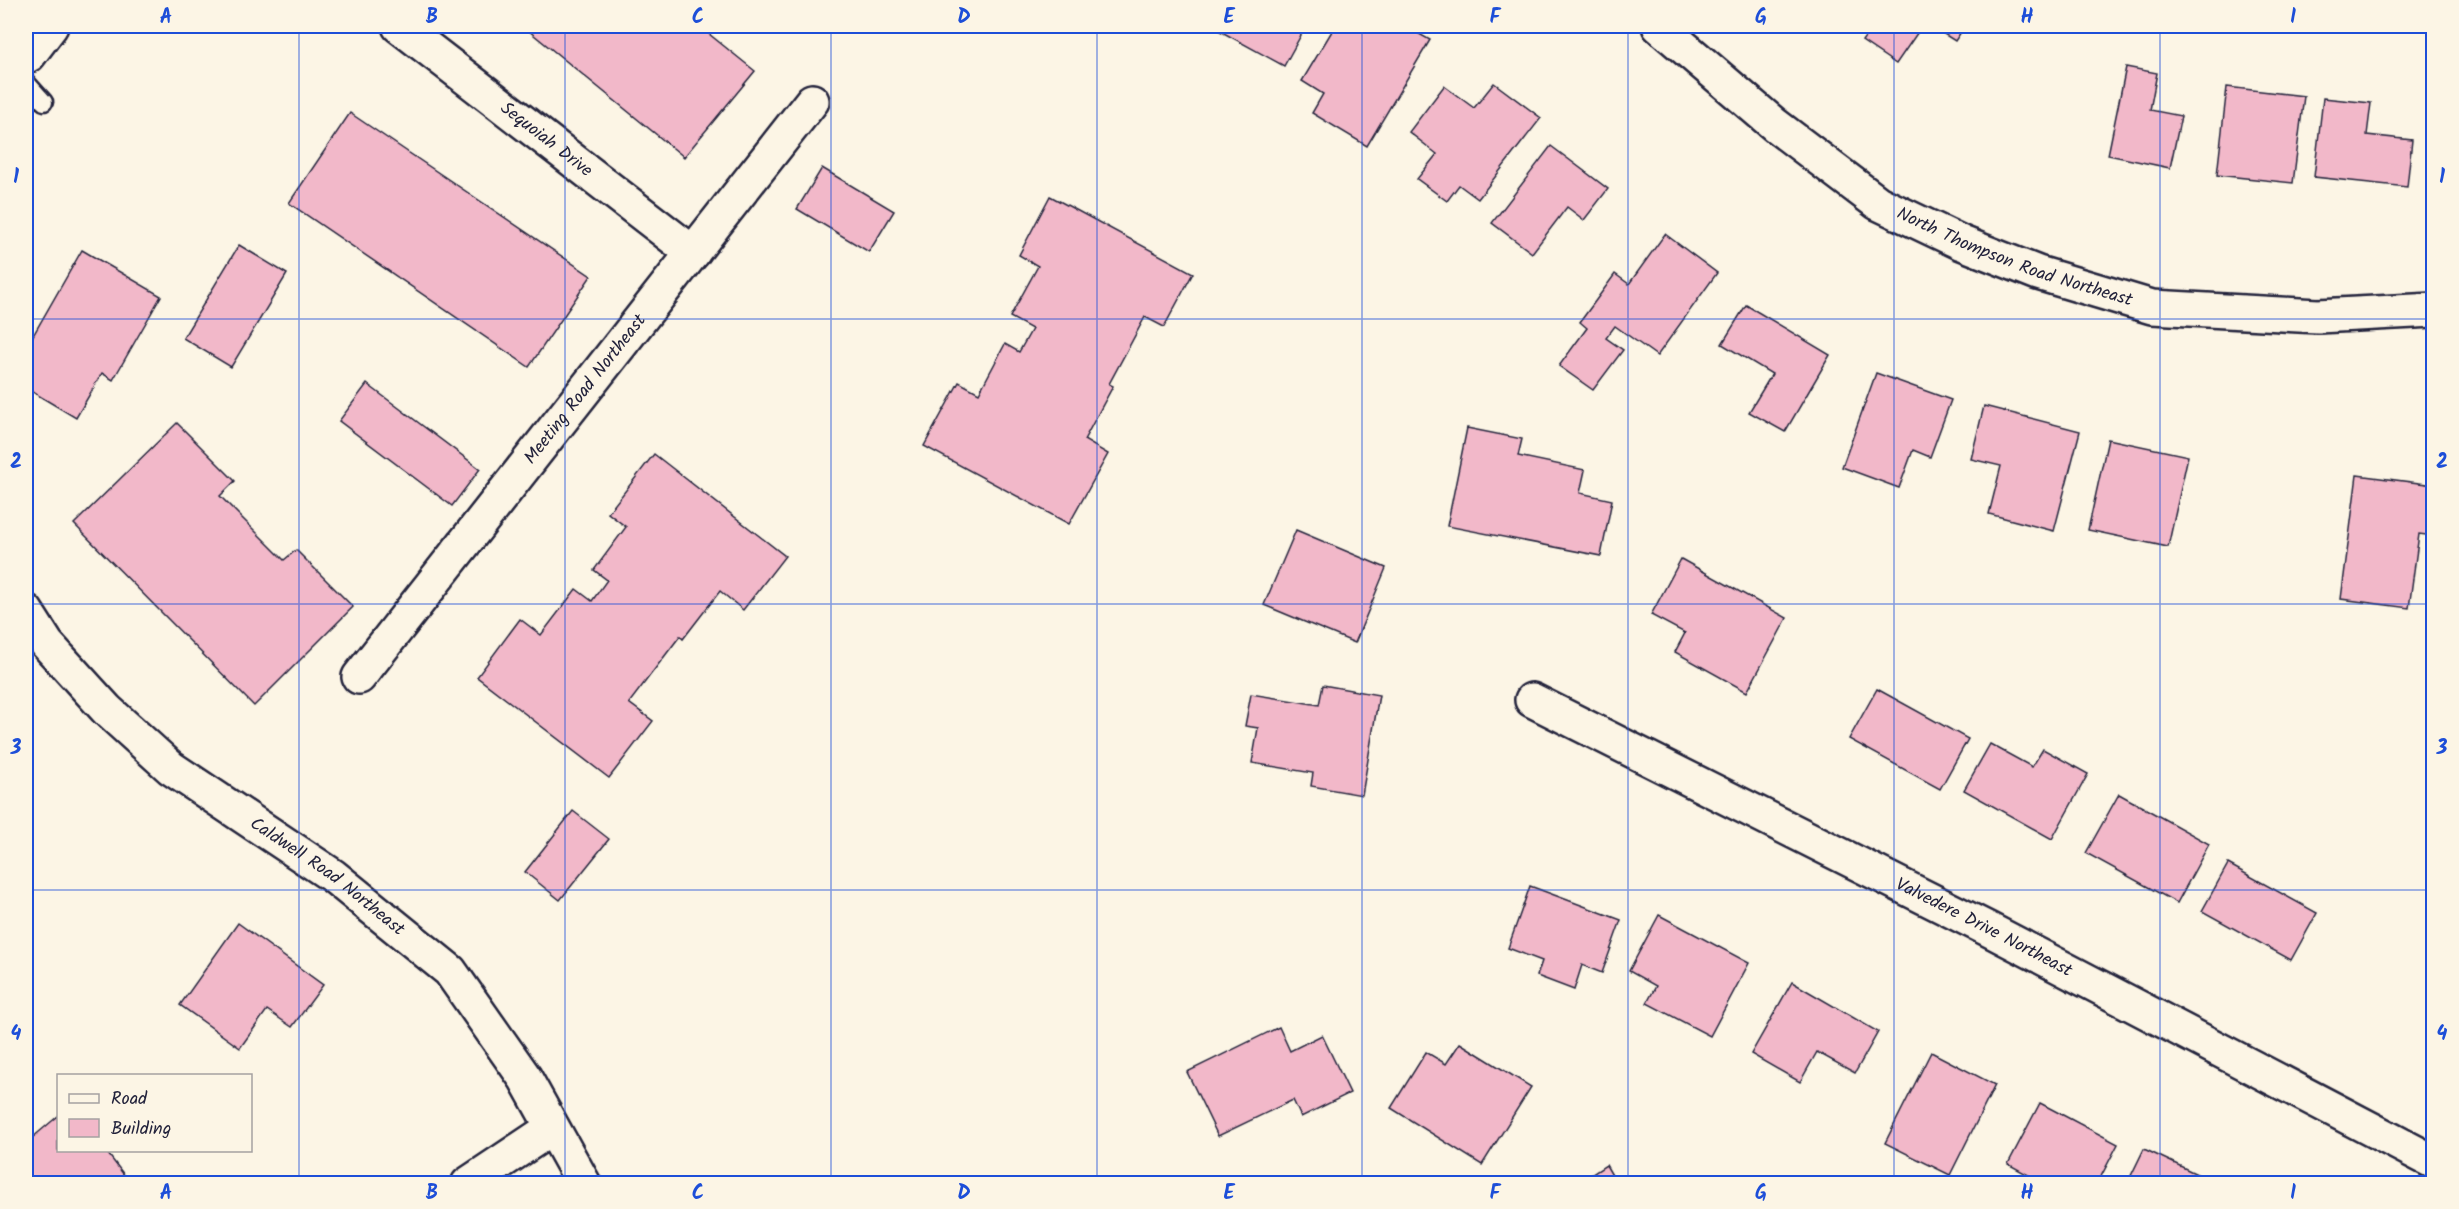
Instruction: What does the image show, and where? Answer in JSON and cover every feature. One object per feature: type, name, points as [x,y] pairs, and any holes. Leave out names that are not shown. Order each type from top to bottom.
[{"type":"street","points":[[26,56],[51,26]]},
{"type":"street","name":"Sequoiah Drive","points":[[399,26],[693,253]]},
{"type":"street","name":"North Thompson Road Northeast","points":[[1659,26],[1775,125],[1878,203],[1962,243],[2038,273],[2152,307],[2318,316],[2433,310]]},
{"type":"street","name":"Meeting Road Northeast","points":[[360,677],[812,101]]},
{"type":"street","name":"Caldwell Road Northeast","points":[[26,611],[47,644],[107,710],[171,768],[333,876],[450,971],[525,1078],[584,1184]]},
{"type":"street","name":"Valvedere Drive Northeast","points":[[1532,700],[1988,929],[2433,1162]]},
{"type":"street","points":[[468,1184],[552,1128]]},
{"type":"lane","points":[[26,82],[45,102]]},
{"type":"building","points":[[523,26],[699,26],[755,71],[684,157]]},
{"type":"building","points":[[1211,26],[1306,26],[1284,66]]},
{"type":"building","points":[[1335,26],[1405,26],[1430,40],[1367,146],[1312,113],[1323,94],[1302,81]]},
{"type":"building","points":[[1873,26],[1922,26],[1896,64],[1862,41]]},
{"type":"building","points":[[1931,26],[1965,26],[1955,41]]},
{"type":"building","points":[[2126,67],[2157,73],[2150,110],[2181,116],[2170,168],[2108,155]]},
{"type":"building","points":[[1494,83],[1541,118],[1478,199],[1459,185],[1447,201],[1417,179],[1437,154],[1409,132],[1444,86],[1474,108]]},
{"type":"building","points":[[2227,87],[2304,96],[2293,183],[2217,175]]},
{"type":"building","points":[[2323,98],[2371,103],[2367,135],[2412,140],[2407,187],[2314,177]]},
{"type":"building","points":[[350,113],[591,276],[529,367],[289,203]]},
{"type":"building","points":[[1551,146],[1608,189],[1584,220],[1567,207],[1532,253],[1492,223]]},
{"type":"building","points":[[822,168],[894,211],[869,252],[797,209]]},
{"type":"building","points":[[1050,196],[1193,273],[1164,327],[1145,317],[1109,384],[1113,386],[1084,440],[1108,454],[1069,524],[924,446],[959,382],[979,393],[1005,344],[1019,352],[1032,329],[1010,317],[1038,266],[1019,255]]},
{"type":"building","points":[[1665,234],[1717,273],[1657,356],[1615,326],[1606,338],[1623,350],[1593,390],[1559,366],[1587,328],[1580,322],[1615,274],[1629,284]]},
{"type":"building","points":[[239,245],[287,274],[231,367],[183,338]]},
{"type":"building","points":[[82,250],[161,296],[113,380],[102,373],[76,418],[26,388],[26,348]]},
{"type":"building","points":[[1746,305],[1830,355],[1785,432],[1749,412],[1772,374],[1722,344]]},
{"type":"building","points":[[1876,373],[1951,400],[1930,457],[1913,450],[1899,488],[1842,467]]},
{"type":"building","points":[[367,384],[480,469],[452,506],[339,421]]},
{"type":"building","points":[[1984,406],[2080,431],[2054,531],[1989,514],[2001,466],[1971,459]]},
{"type":"building","points":[[177,423],[235,481],[220,496],[284,560],[296,550],[353,607],[254,706],[74,524]]},
{"type":"building","points":[[1467,428],[1522,439],[1518,456],[1585,470],[1580,493],[1612,500],[1601,556],[1447,526]]},
{"type":"building","points":[[2108,439],[2188,456],[2168,547],[2088,530]]},
{"type":"building","points":[[654,454],[785,556],[743,610],[720,591],[683,639],[680,636],[629,703],[653,721],[609,778],[477,677],[520,619],[541,635],[576,589],[592,601],[607,580],[594,570],[626,527],[608,513]]},
{"type":"building","points":[[2357,475],[2434,485],[2434,536],[2419,534],[2409,608],[2341,599]]},
{"type":"building","points":[[1296,530],[1386,568],[1355,643],[1264,605]]},
{"type":"building","points":[[1681,559],[1787,618],[1747,692],[1675,652],[1685,633],[1651,615]]},
{"type":"building","points":[[1323,685],[1379,695],[1362,795],[1311,786],[1313,773],[1252,763],[1258,728],[1245,726],[1251,694],[1319,705]]},
{"type":"building","points":[[1877,689],[1968,739],[1940,789],[1849,739]]},
{"type":"building","points":[[1990,744],[2032,767],[2043,749],[2088,774],[2052,839],[1964,790]]},
{"type":"building","points":[[2119,794],[2209,844],[2177,903],[2086,853]]},
{"type":"building","points":[[573,811],[609,839],[560,900],[525,872]]},
{"type":"building","points":[[2228,864],[2317,913],[2291,960],[2202,911]]},
{"type":"building","points":[[1530,886],[1621,920],[1602,973],[1582,965],[1574,990],[1537,976],[1542,961],[1508,948]]},
{"type":"building","points":[[1659,915],[1749,963],[1710,1036],[1647,1003],[1656,986],[1629,971]]},
{"type":"building","points":[[238,923],[323,985],[292,1027],[267,1010],[240,1048],[180,1005]]},
{"type":"building","points":[[1792,982],[1878,1032],[1855,1073],[1817,1052],[1800,1082],[1751,1054]]},
{"type":"building","points":[[1279,1027],[1290,1051],[1322,1035],[1350,1093],[1301,1117],[1293,1100],[1218,1136],[1187,1072]]},
{"type":"building","points":[[1460,1043],[1531,1087],[1482,1165],[1391,1108],[1426,1052],[1446,1064]]},
{"type":"building","points":[[1931,1052],[1995,1085],[1950,1175],[1885,1143]]},
{"type":"building","points":[[2040,1103],[2118,1144],[2097,1184],[2045,1184],[2008,1164]]},
{"type":"building","points":[[57,1117],[57,1152],[107,1152],[131,1184],[26,1184],[26,1143]]},
{"type":"building","points":[[2144,1149],[2218,1184],[2127,1184]]},
{"type":"building","points":[[1606,1165],[1617,1184],[1577,1184]]}]
